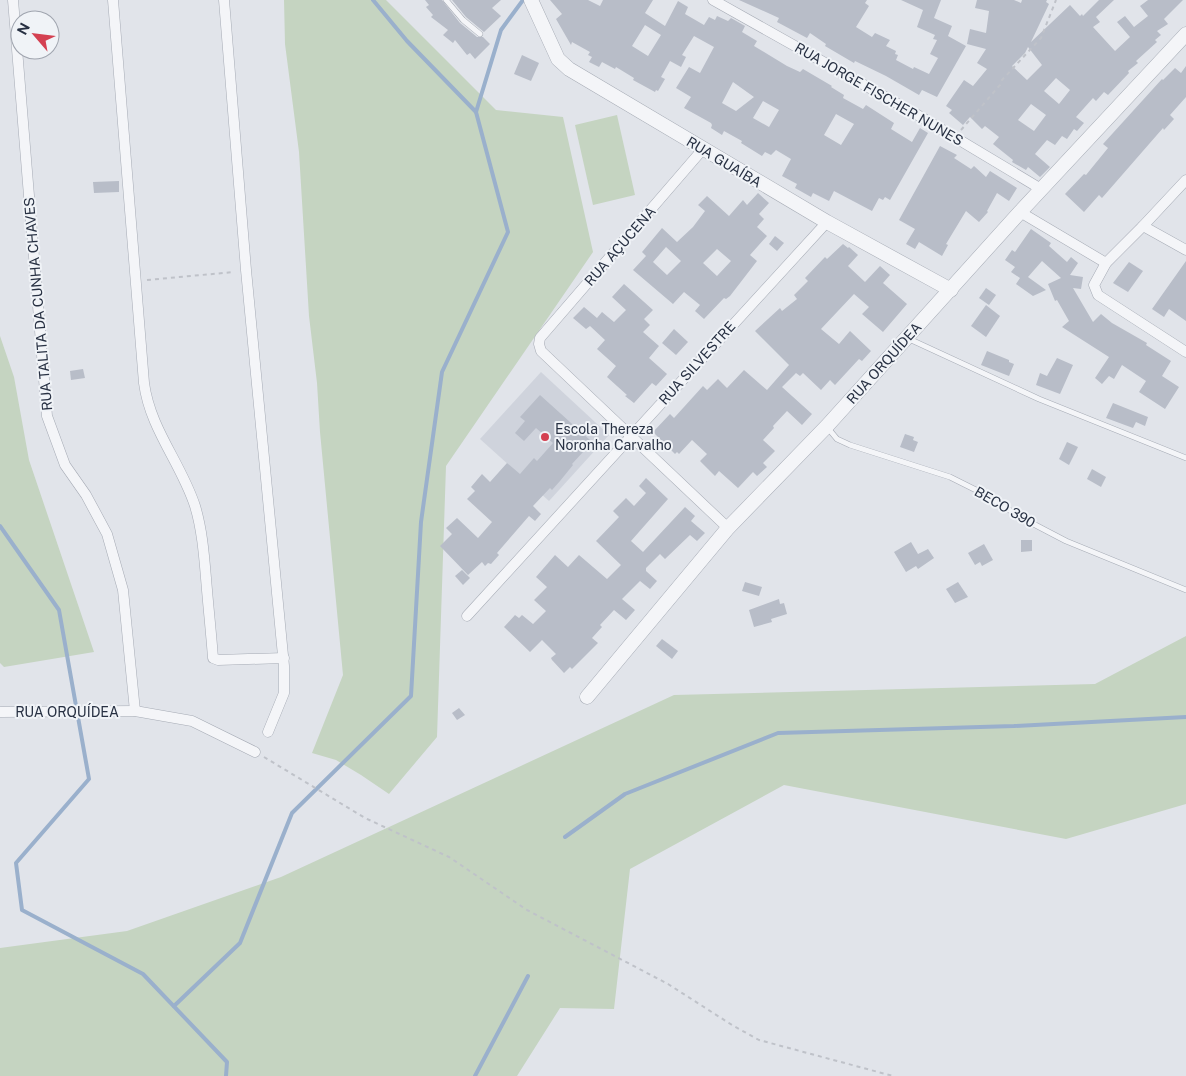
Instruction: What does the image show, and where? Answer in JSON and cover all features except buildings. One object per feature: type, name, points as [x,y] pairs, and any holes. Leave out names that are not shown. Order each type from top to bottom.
[{"type":"street","name":"RUA TALITA DA CUNHA CHAVES","points":[[13,0],[47,416],[65,465],[86,495],[107,534],[123,590],[135,711]]},
{"type":"street","points":[[113,0],[146,397],[159,432],[177,465],[195,506],[203,545],[213,658],[218,660],[284,658]]},
{"type":"street","points":[[224,0],[246,270],[284,658],[284,693],[268,732]]},
{"type":"street","name":"RUA GUAÍBA","points":[[531,0],[558,59],[569,69],[827,222],[951,290]]},
{"type":"street","name":"RUA JORGE FISCHER NUNES","points":[[714,0],[1041,190]]},
{"type":"street","name":"RUA ORQUÍDEA","points":[[587,697],[728,528],[826,426],[1020,212],[1186,34]]},
{"type":"street","name":"RUA AÇUCENA","points":[[630,436],[541,351],[538,344],[540,338],[703,149]]},
{"type":"street","points":[[1186,180],[1106,262],[1094,285],[1098,295],[1186,352]]},
{"type":"street","points":[[1020,212],[1106,262]]},
{"type":"street","name":"RUA SILVESTRE","points":[[468,616],[827,222]]},
{"type":"street","points":[[1143,226],[1186,250]]},
{"type":"street","points":[[630,436],[728,528]]},
{"type":"street","name":"RUA ORQUÍDEA","points":[[0,712],[135,711],[192,721],[255,752]]},
{"type":"lane","points":[[446,0],[480,34]]},
{"type":"lane","points":[[906,338],[1039,399],[1186,458]]},
{"type":"lane","name":"BECO 390","points":[[826,426],[837,438],[850,445],[950,477],[984,494],[1022,518],[1066,541],[1186,590]]},
{"type":"path","points":[[954,138],[1000,85],[1002,80],[1041,38],[1056,0]]},
{"type":"path","points":[[137,281],[246,270]]},
{"type":"path","points":[[255,752],[365,818],[449,857],[527,910],[668,984],[759,1040],[893,1076]]},
{"type":"shaded area","name":"Escola Thereza Noronha Carvalho","points":[[541,372],[609,435],[549,501],[480,439]]},
{"type":"green space","points":[[284,0],[386,0],[496,110],[563,117],[593,252],[446,466],[437,737],[389,794],[336,760],[312,753],[343,675],[317,383],[309,316],[299,152],[285,44]]},
{"type":"green space","points":[[617,115],[635,195],[593,205],[575,125]]},
{"type":"green space","points":[[0,336],[14,377],[29,460],[94,652],[4,667],[0,663]]},
{"type":"green space","points":[[1186,636],[1186,804],[1066,839],[784,785],[630,869],[614,1009],[560,1008],[517,1076],[0,1076],[0,948],[127,931],[281,877],[674,695],[1095,684]]},
{"type":"waterway","points":[[373,0],[407,41],[476,112]]},
{"type":"waterway","points":[[174,1006],[240,943],[292,813],[411,696],[421,522],[442,372],[508,232],[476,112],[501,30],[523,0]]},
{"type":"waterway","points":[[0,526],[59,610],[89,779],[16,863],[22,910],[143,974],[227,1062],[226,1076]]},
{"type":"waterway","points":[[565,837],[625,794],[778,733],[1014,726],[1186,717]]},
{"type":"waterway","points":[[475,1076],[528,976]]},
{"type":"place","name":"Escola Thereza Noronha Carvalho","points":[[545,437]]}]
